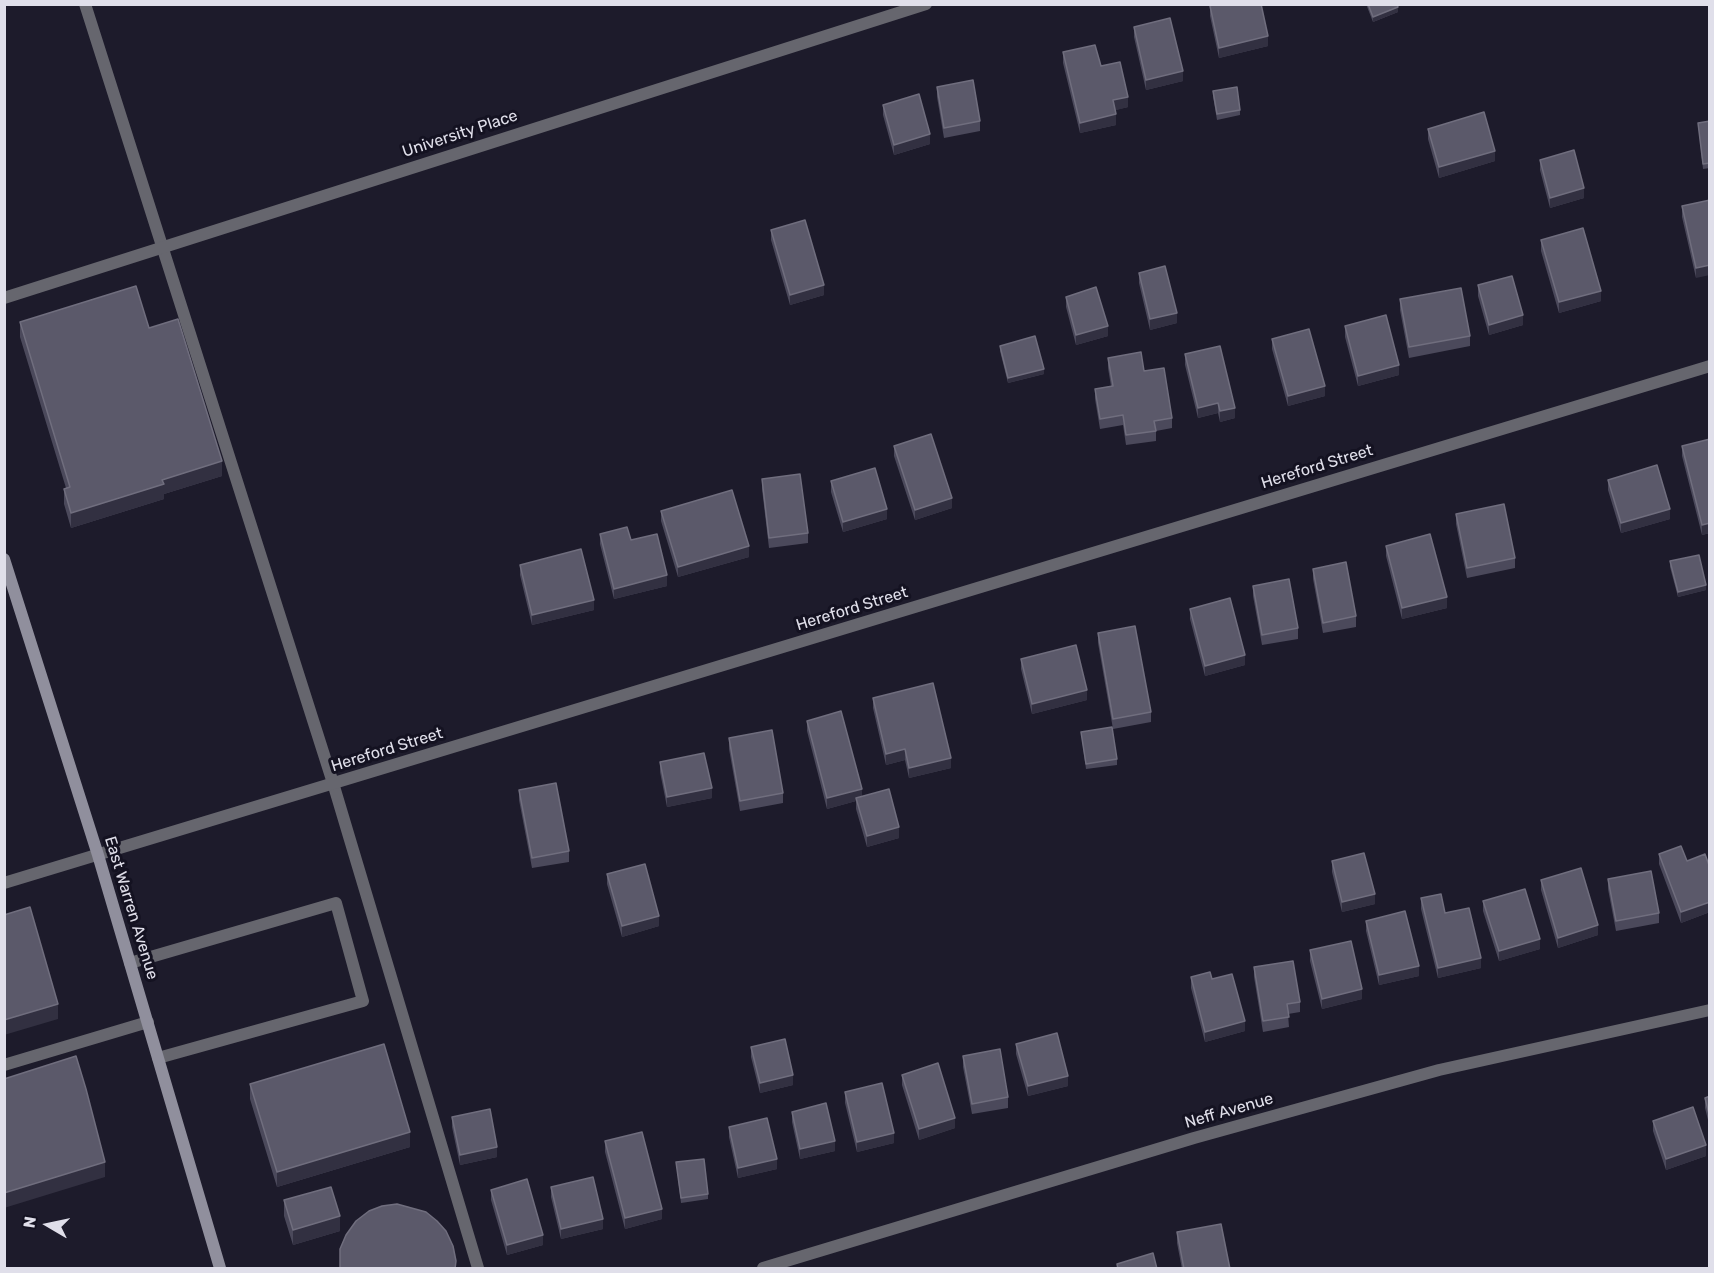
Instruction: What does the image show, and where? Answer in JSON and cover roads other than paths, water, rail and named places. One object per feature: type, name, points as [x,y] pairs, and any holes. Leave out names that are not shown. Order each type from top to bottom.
[{"type":"main road","name":"East Warren Avenue","points":[[4,559],[98,855],[220,1269]]},
{"type":"street","points":[[85,4],[333,783],[478,1269]]},
{"type":"street","name":"University Place","points":[[4,298],[901,8],[926,4]]},
{"type":"street","name":"Hereford Street","points":[[4,883],[1710,366]]},
{"type":"street","points":[[130,963],[336,903],[363,1001],[158,1058]]},
{"type":"street","name":"Neff Avenue","points":[[763,1269],[1194,1138],[1439,1070],[1710,1010]]},
{"type":"street","points":[[4,1065],[148,1022]]}]
